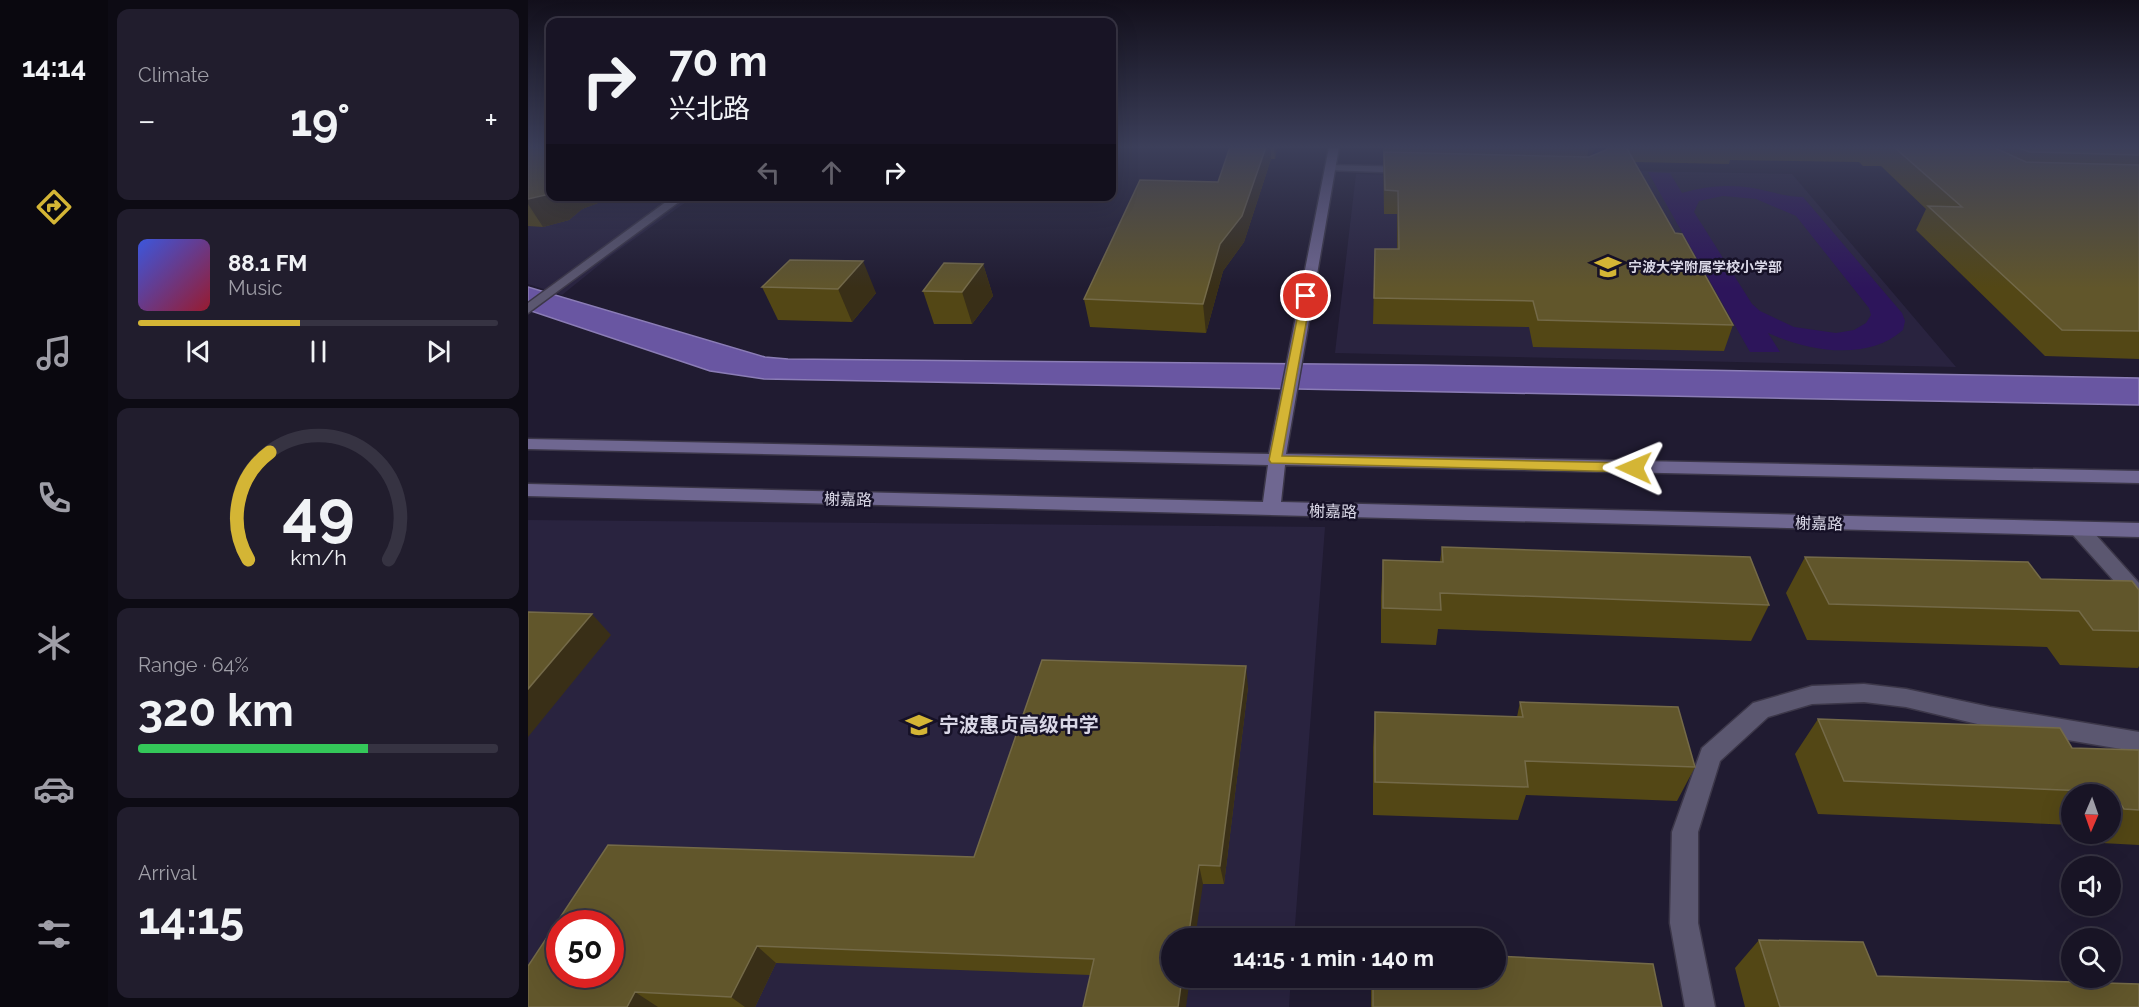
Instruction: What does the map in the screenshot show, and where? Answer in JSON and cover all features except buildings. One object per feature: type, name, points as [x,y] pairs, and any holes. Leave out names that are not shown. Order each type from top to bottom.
[{"type":"main road","points":[[1271,510],[1275,460],[1325,194]]},
{"type":"main road","points":[[528,444],[2139,477]]},
{"type":"main road","name":"榭嘉路","points":[[528,490],[2139,530]]},
{"type":"lane","points":[[528,309],[675,201]]},
{"type":"lane","points":[[2079,529],[2139,596]]},
{"type":"lane","points":[[1700,1007],[1684,923],[1685,832],[1710,755],[1761,710],[1812,695],[1864,693],[1905,698],[1990,717],[2139,742]]},
{"type":"shaded area","points":[[528,194],[546,194],[546,201],[687,201],[609,257],[562,295],[528,284]]},
{"type":"shaded area","name":"宁波大学附属学校小学部","points":[[1354,194],[1809,194],[1956,367],[1335,353]]},
{"type":"shaded area","points":[[1660,194],[1781,194],[1803,197],[1902,313],[1905,321],[1903,330],[1889,340],[1855,350],[1801,345],[1768,333],[1780,352],[1750,352]],"holes":[[[1723,196],[1756,199],[1796,216],[1869,308],[1871,315],[1866,323],[1854,330],[1836,333],[1794,327],[1760,311],[1752,304],[1694,212],[1699,201]]]},
{"type":"shaded area","points":[[528,287],[765,357],[788,359],[1424,365],[2139,378],[2139,405],[764,379],[710,371],[528,310]]},
{"type":"shaded area","name":"宁波惠贞高级中学","points":[[528,520],[1325,527],[1295,928],[1161,928],[1161,988],[1290,988],[1289,1007],[528,1007]]},
{"type":"place","name":"宁波大学附属学校小学部","points":[[1608,267]]},
{"type":"place","name":"宁波惠贞高级中学","points":[[919,725]]},
{"type":"route","points":[[1306,296],[1275,460],[1634,468]]}]
